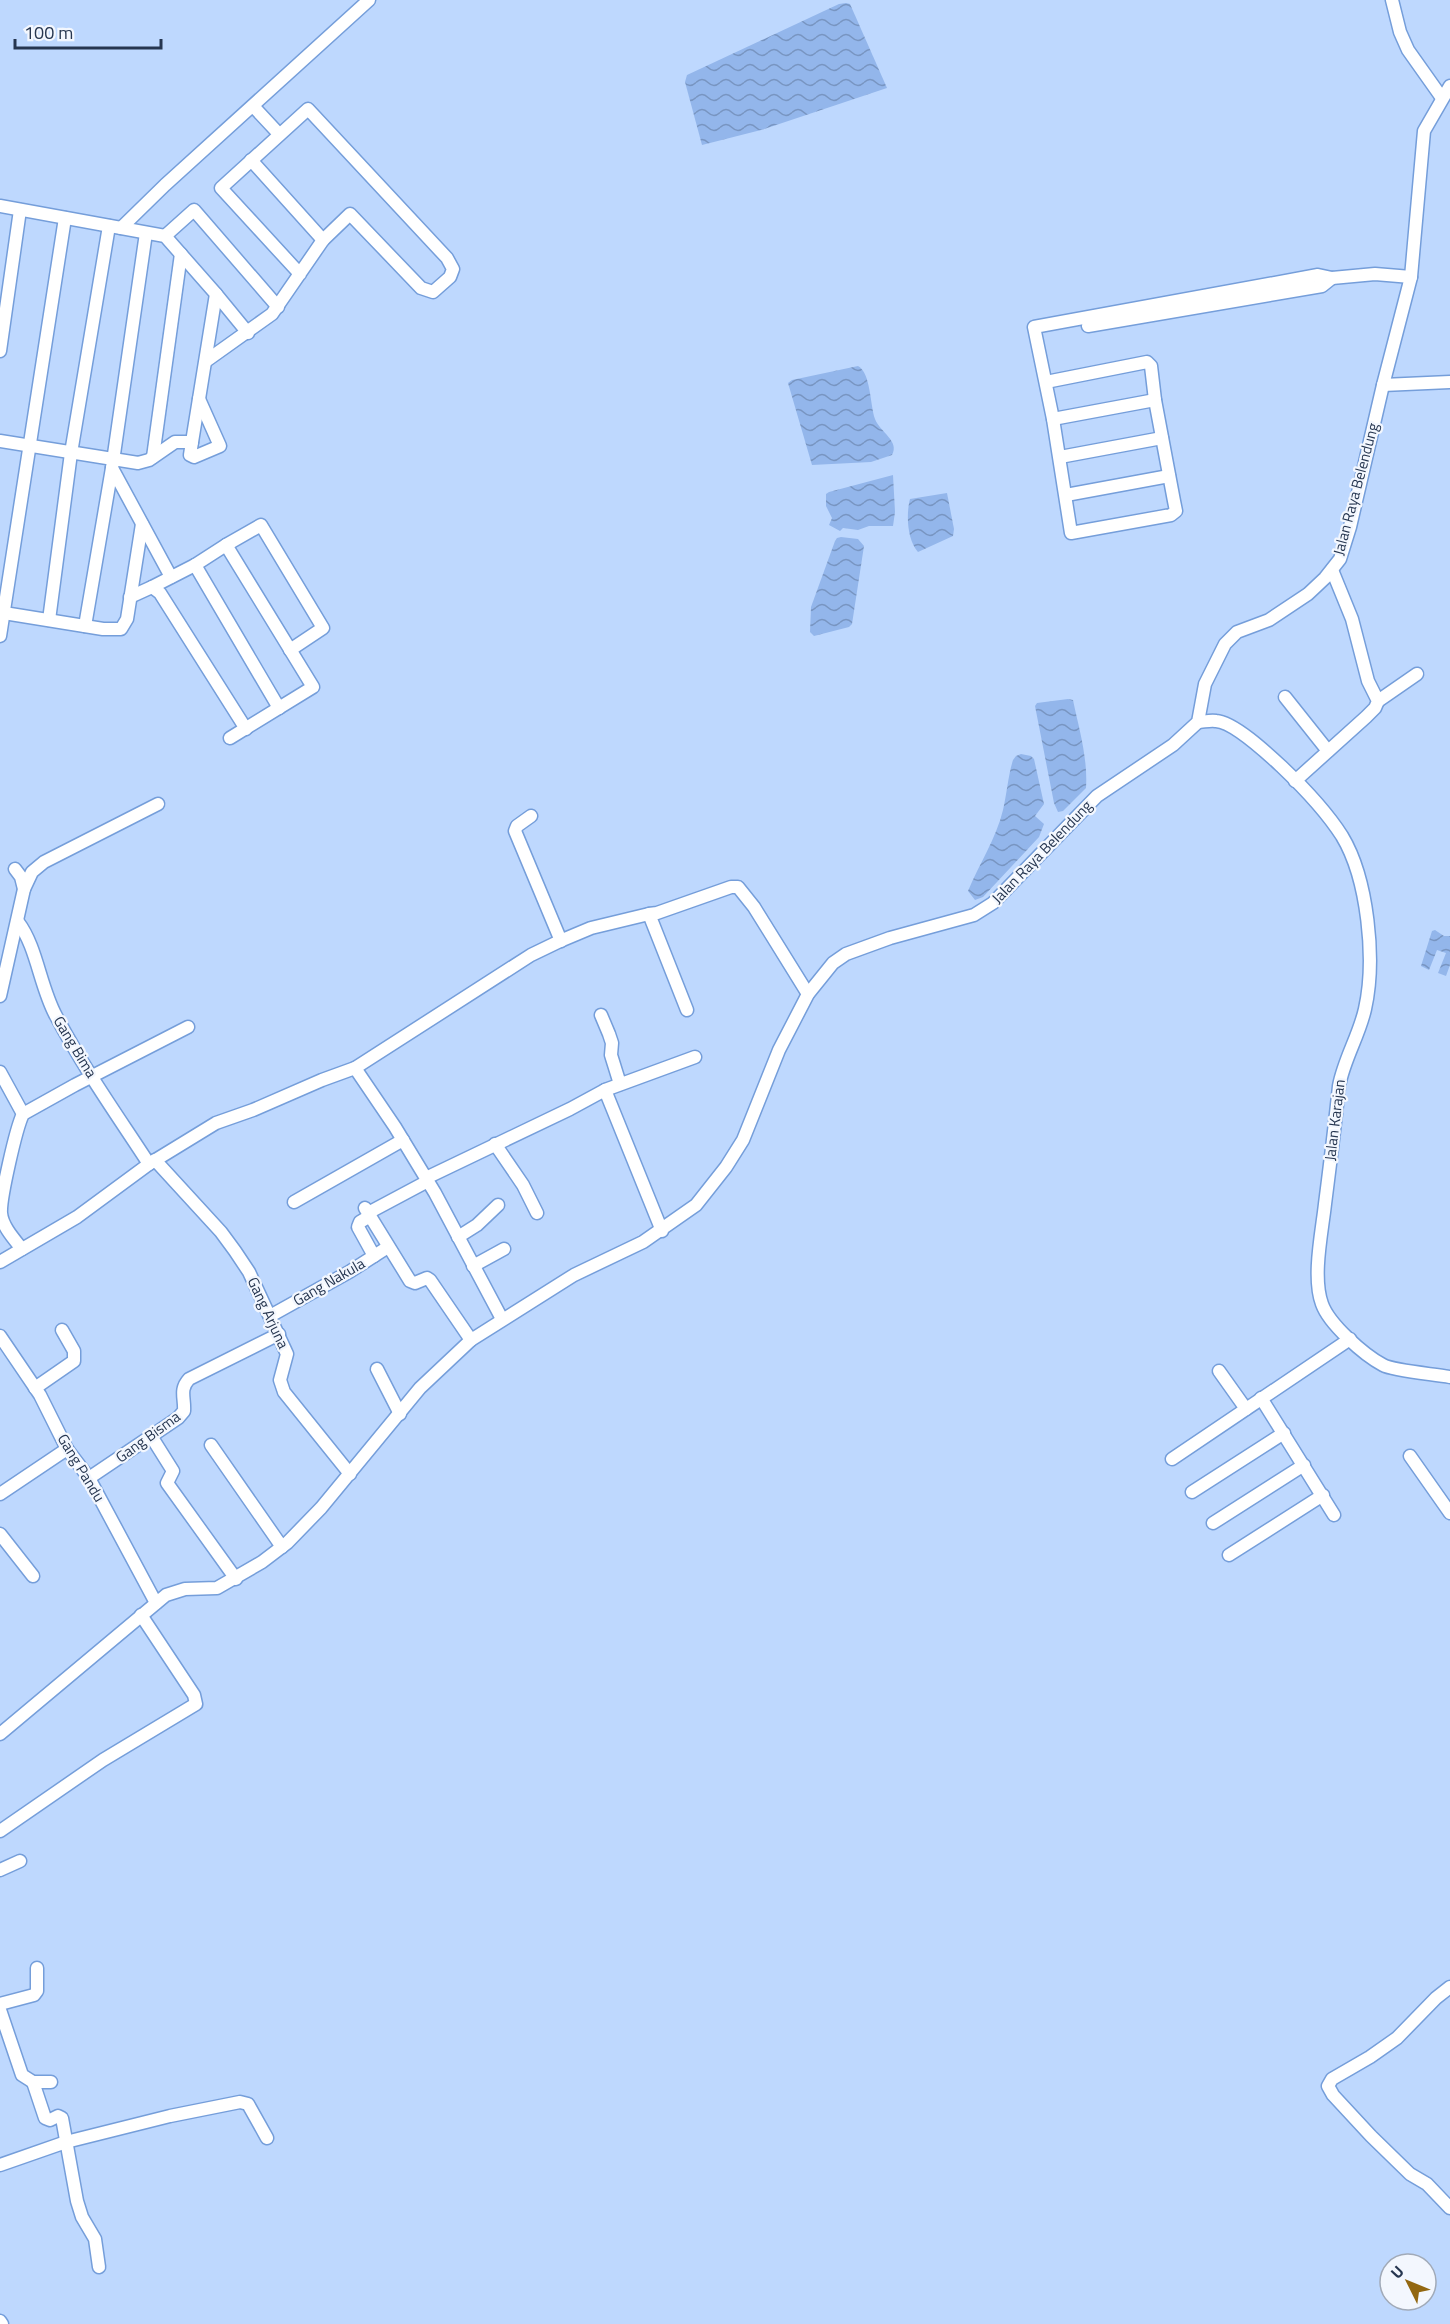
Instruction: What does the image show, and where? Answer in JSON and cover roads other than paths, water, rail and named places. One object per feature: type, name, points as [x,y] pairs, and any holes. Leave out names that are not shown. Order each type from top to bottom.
[{"type":"street","points":[[50,620],[71,453],[115,227],[254,106],[369,0]]},
{"type":"street","points":[[1392,0],[1400,32],[1408,50],[1442,98]]},
{"type":"street","name":"Jalan Raya Belendung","points":[[0,1734],[156,1603],[176,1591],[210,1590],[236,1579],[282,1547],[321,1508],[420,1388],[471,1340],[574,1275],[662,1231],[696,1205],[726,1167],[743,1140],[779,1050],[808,994],[833,963],[846,954],[890,938],[974,915],[993,903],[1098,796],[1173,745],[1197,722],[1205,684],[1225,644],[1237,632],[1269,620],[1308,594],[1332,570],[1340,559],[1350,527],[1411,277],[1424,131],[1450,86]]},
{"type":"street","points":[[254,106],[279,134]]},
{"type":"street","points":[[206,361],[272,314],[278,307],[300,274],[322,240],[350,214],[421,288],[433,292],[450,277],[453,269],[447,258],[308,108],[221,188],[300,274]]},
{"type":"street","points":[[251,159],[322,240]]},
{"type":"street","points":[[0,206],[165,236],[248,333]]},
{"type":"street","points":[[0,351],[20,210]]},
{"type":"street","points":[[165,236],[194,210],[278,307]]},
{"type":"street","points":[[0,636],[65,218]]},
{"type":"street","points":[[85,626],[112,464],[146,233]]},
{"type":"street","points":[[153,457],[181,254]]},
{"type":"street","points":[[1046,382],[1147,362],[1151,366],[1155,400],[1176,511],[1172,515],[1071,533],[1060,457],[1035,335],[1322,286],[1332,278],[1375,274],[1411,277]]},
{"type":"street","points":[[199,399],[223,451],[194,458],[190,455],[199,399],[206,361],[216,294]]},
{"type":"street","points":[[1383,385],[1450,382]]},
{"type":"street","points":[[1053,419],[1155,400]]},
{"type":"street","points":[[1060,457],[1162,438]]},
{"type":"street","points":[[0,441],[71,453],[112,464],[140,463],[175,442],[192,442]]},
{"type":"street","points":[[112,464],[171,577]]},
{"type":"street","points":[[1066,495],[1169,476]]},
{"type":"street","points":[[4,613],[115,631],[121,629],[127,619],[142,524]]},
{"type":"street","points":[[130,597],[195,565],[261,525],[323,628],[290,650]]},
{"type":"street","points":[[226,545],[313,687],[230,738]]},
{"type":"street","points":[[195,565],[279,708]]},
{"type":"street","points":[[1332,570],[1352,619],[1368,681],[1378,700]]},
{"type":"street","points":[[152,587],[160,593],[246,729]]},
{"type":"street","points":[[1295,781],[1366,717],[1375,708],[1378,700],[1417,674]]},
{"type":"street","points":[[1284,697],[1328,751]]},
{"type":"street","name":"Jalan Karajan","points":[[1197,722],[1217,720],[1258,744],[1319,807],[1345,843],[1352,858],[1361,888],[1369,937],[1366,1006],[1357,1036],[1342,1071],[1339,1086],[1321,1236],[1318,1282],[1320,1296],[1331,1321],[1384,1365],[1450,1377]]},
{"type":"street","points":[[0,996],[24,889],[32,872],[44,862],[158,804]]},
{"type":"street","points":[[531,816],[517,826],[515,831],[561,941]]},
{"type":"street","points":[[15,869],[23,882],[24,889]]},
{"type":"street","points":[[0,1262],[77,1217],[152,1162],[216,1123],[355,1068],[531,956],[591,928],[657,913],[732,887],[738,887],[754,907],[808,994]]},
{"type":"street","points":[[649,914],[687,1010]]},
{"type":"street","name":"Gang Bima","points":[[18,922],[27,935],[44,989],[56,1016],[91,1076],[152,1162]]},
{"type":"street","points":[[601,1015],[612,1043],[610,1054],[620,1084]]},
{"type":"street","points":[[23,1114],[91,1076],[188,1027]]},
{"type":"street","points":[[374,1256],[358,1227],[368,1212],[495,1144],[605,1090],[695,1057]]},
{"type":"street","points":[[355,1068],[427,1180],[502,1319]]},
{"type":"street","points":[[0,1072],[23,1114],[7,1173],[1,1213],[6,1226],[22,1249]]},
{"type":"street","points":[[605,1090],[662,1231]]},
{"type":"street","points":[[294,1202],[403,1140]]},
{"type":"street","points":[[495,1144],[523,1185],[537,1213]]},
{"type":"street","name":"Gang Arjuna","points":[[152,1162],[221,1232],[249,1272],[287,1354],[280,1380],[284,1392],[350,1474]]},
{"type":"street","points":[[458,1237],[477,1226],[498,1205]]},
{"type":"street","points":[[368,1212],[412,1283],[424,1278],[430,1280],[471,1340]]},
{"type":"street","name":"Gang Nakula","points":[[270,1316],[388,1247]]},
{"type":"street","points":[[473,1266],[504,1250]]},
{"type":"street","points":[[35,1388],[74,1360],[74,1351],[62,1330]]},
{"type":"street","name":"Gang Bisma","points":[[89,1478],[182,1414],[185,1407],[183,1387],[189,1379],[279,1334]]},
{"type":"street","name":"Gang Pandu","points":[[0,1336],[35,1388],[67,1449],[89,1478],[156,1603]]},
{"type":"street","points":[[1172,1459],[1350,1339]]},
{"type":"street","points":[[377,1369],[400,1414]]},
{"type":"street","points":[[1219,1371],[1246,1409]]},
{"type":"street","points":[[1260,1398],[1334,1515]]},
{"type":"street","points":[[1192,1492],[1284,1433]]},
{"type":"street","points":[[152,1436],[173,1471],[167,1483],[236,1579]]},
{"type":"street","points":[[212,1445],[282,1547]]},
{"type":"street","points":[[0,1494],[67,1449]]},
{"type":"street","points":[[1410,1456],[1450,1513]]},
{"type":"street","points":[[1213,1523],[1304,1465]]},
{"type":"street","points":[[1229,1555],[1323,1495]]},
{"type":"street","points":[[0,1534],[33,1576]]},
{"type":"street","points":[[0,1832],[103,1760],[196,1704],[194,1695],[141,1615]]},
{"type":"street","points":[[0,1870],[20,1861]]},
{"type":"street","points":[[0,2004],[34,1995],[37,1990],[37,1968]]},
{"type":"street","points":[[1450,1988],[1436,1998],[1397,2038],[1332,2079],[1328,2086],[1333,2095],[1410,2174],[1426,2184],[1450,2208]]},
{"type":"street","points":[[0,2010],[22,2075],[33,2082],[51,2082]]},
{"type":"street","points":[[33,2082],[45,2118],[48,2120],[58,2116],[62,2118],[77,2201],[82,2217],[95,2240],[99,2267]]},
{"type":"street","points":[[0,2165],[66,2142],[170,2116],[240,2102],[248,2104],[267,2138]]},
{"type":"water","points":[[839,4],[850,4],[887,88],[761,130],[702,145],[685,82],[687,75]]},
{"type":"water","points":[[858,366],[868,382],[877,424],[893,445],[892,455],[871,462],[812,465],[788,383],[792,380]]},
{"type":"water","points":[[893,475],[895,512],[893,526],[869,526],[858,530],[843,528],[840,531],[829,525],[832,518],[826,506],[826,494]]},
{"type":"water","points":[[947,493],[954,529],[953,536],[918,552],[914,547],[908,527],[910,499]]},
{"type":"water","points":[[841,537],[858,539],[864,546],[852,624],[849,627],[814,636],[810,632],[811,607],[835,541]]},
{"type":"water","points":[[1073,700],[1082,744],[1086,766],[1086,788],[1063,811],[1058,812],[1054,803],[1035,706],[1037,703]]},
{"type":"water","points":[[1021,754],[1034,759],[1044,804],[1035,816],[1044,824],[1039,837],[983,897],[975,900],[968,891],[1000,821],[1013,760]]},
{"type":"water","points":[[1435,930],[1444,936],[1450,936],[1450,965],[1446,976],[1438,973],[1446,953],[1437,950],[1429,970],[1421,966],[1432,931]]}]
